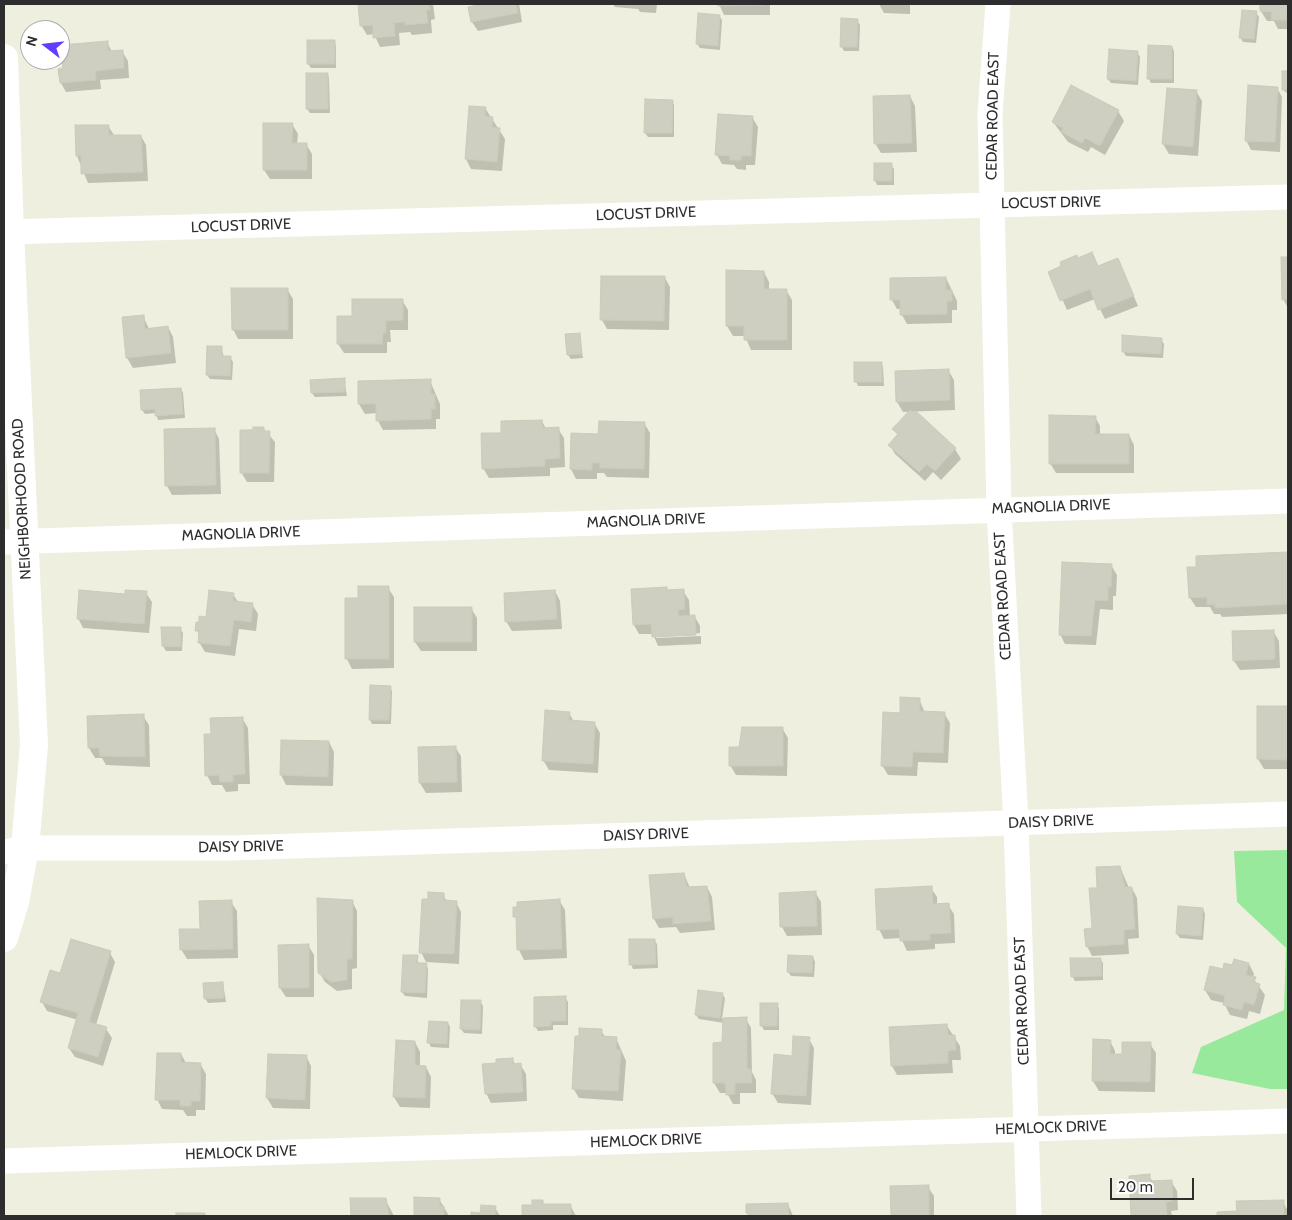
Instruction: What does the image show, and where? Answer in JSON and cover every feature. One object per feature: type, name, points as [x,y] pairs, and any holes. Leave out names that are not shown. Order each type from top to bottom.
[{"type":"street","name":"CEDAR ROAD EAST","points":[[998,4],[990,114],[999,509],[1016,823],[1029,1216]]},
{"type":"street","name":"NEIGHBORHOOD ROAD","points":[[4,58],[14,542],[34,745],[15,850],[15,902],[4,938]]},
{"type":"street","name":"LOCUST DRIVE","points":[[7,232],[1288,196]]},
{"type":"street","name":"MAGNOLIA DRIVE","points":[[14,542],[1288,501]]},
{"type":"street","name":"DAISY DRIVE","points":[[15,850],[233,848],[1288,814]]},
{"type":"street","name":"HEMLOCK DRIVE","points":[[4,1161],[1288,1121]]},
{"type":"green space","points":[[1288,850],[1288,1089],[1270,1089],[1192,1073],[1201,1047],[1284,1010],[1286,948],[1237,902],[1234,851]]},
{"type":"building","points":[[358,4],[429,4],[430,10],[426,10],[428,23],[405,25],[405,22],[394,23],[395,36],[373,38],[373,25],[360,26]]},
{"type":"building","points":[[483,4],[516,4],[518,13],[471,22],[468,7]]},
{"type":"building","points":[[718,4],[765,4],[765,5],[718,6]]},
{"type":"building","points":[[1260,4],[1288,4],[1287,20],[1271,20],[1272,12],[1260,11]]},
{"type":"building","points":[[1242,10],[1257,11],[1254,39],[1239,38]]},
{"type":"building","points":[[698,13],[720,15],[718,46],[696,44]]},
{"type":"building","points":[[841,18],[858,19],[857,47],[840,47]]},
{"type":"building","points":[[307,40],[335,40],[335,64],[307,64]]},
{"type":"building","points":[[108,41],[108,51],[123,50],[124,68],[95,71],[96,80],[60,83],[58,70],[70,70],[70,44]]},
{"type":"building","points":[[1148,45],[1172,46],[1172,79],[1147,79]]},
{"type":"building","points":[[1109,49],[1138,51],[1136,81],[1107,79]]},
{"type":"building","points":[[1282,71],[1288,71],[1288,90],[1282,90]]},
{"type":"building","points":[[306,73],[328,73],[328,109],[306,109]]},
{"type":"building","points":[[1071,85],[1119,110],[1100,146],[1085,138],[1082,143],[1061,132],[1063,128],[1052,122]]},
{"type":"building","points":[[1248,85],[1278,87],[1275,142],[1245,141]]},
{"type":"building","points":[[1167,88],[1197,90],[1193,147],[1162,144]]},
{"type":"building","points":[[910,95],[912,143],[874,144],[873,96]]},
{"type":"building","points":[[645,99],[673,100],[672,133],[644,133]]},
{"type":"building","points":[[469,106],[486,107],[485,116],[493,117],[492,127],[500,128],[497,162],[465,159]]},
{"type":"building","points":[[718,114],[753,116],[751,156],[741,156],[741,160],[730,160],[730,156],[715,155]]},
{"type":"building","points":[[263,123],[293,123],[292,143],[307,143],[307,170],[263,170]]},
{"type":"building","points":[[75,125],[109,125],[109,135],[141,135],[143,172],[81,174],[81,156],[76,156]]},
{"type":"building","points":[[874,163],[892,163],[892,181],[874,181]]},
{"type":"building","points":[[1092,252],[1098,266],[1118,258],[1134,296],[1098,310],[1090,289],[1060,301],[1048,272],[1061,266],[1060,262],[1077,255],[1078,258]]},
{"type":"building","points":[[1281,257],[1288,257],[1288,299],[1282,300]]},
{"type":"building","points":[[726,270],[764,271],[764,289],[787,289],[787,340],[744,340],[744,326],[726,326]]},
{"type":"building","points":[[601,276],[665,276],[664,321],[600,320]]},
{"type":"building","points":[[946,277],[946,290],[952,290],[952,301],[947,301],[947,314],[900,315],[900,300],[890,300],[890,278]]},
{"type":"building","points":[[231,288],[288,288],[288,330],[232,330]]},
{"type":"building","points":[[352,299],[403,299],[403,320],[386,321],[386,333],[383,333],[382,344],[337,344],[337,316],[352,316]]},
{"type":"building","points":[[144,315],[145,329],[168,326],[171,353],[126,358],[122,317]]},
{"type":"building","points":[[580,333],[582,354],[567,355],[565,334]]},
{"type":"building","points":[[1122,335],[1162,338],[1161,354],[1122,352]]},
{"type":"building","points":[[207,346],[222,346],[222,356],[231,356],[230,376],[206,375]]},
{"type":"building","points":[[854,362],[882,362],[882,382],[854,382]]},
{"type":"building","points":[[949,369],[950,400],[896,402],[895,371]]},
{"type":"building","points":[[345,378],[345,392],[311,393],[310,380]]},
{"type":"building","points":[[431,379],[431,394],[435,394],[435,409],[431,409],[431,419],[376,421],[376,404],[358,404],[358,381]]},
{"type":"building","points":[[181,388],[183,414],[155,416],[155,409],[141,410],[140,390]]},
{"type":"building","points":[[910,410],[914,413],[916,411],[956,448],[935,471],[927,464],[919,472],[888,445],[898,434],[892,429]]},
{"type":"building","points":[[1049,415],[1096,416],[1095,434],[1129,434],[1129,464],[1049,464]]},
{"type":"building","points":[[542,420],[543,428],[559,427],[560,458],[545,459],[545,466],[482,469],[481,433],[501,433],[501,421]]},
{"type":"building","points":[[599,421],[645,422],[644,469],[600,468],[600,463],[592,463],[592,470],[570,469],[571,433],[598,434]]},
{"type":"building","points":[[253,427],[264,427],[264,431],[270,431],[269,473],[240,473],[240,430],[253,430]]},
{"type":"building","points":[[215,428],[216,485],[165,486],[164,429]]},
{"type":"building","points":[[1288,552],[1288,604],[1215,608],[1215,604],[1207,605],[1207,597],[1189,598],[1187,567],[1196,567],[1196,556]]},
{"type":"building","points":[[1062,562],[1112,564],[1111,587],[1108,587],[1108,601],[1095,600],[1091,636],[1059,635]]},
{"type":"building","points":[[358,586],[389,586],[389,659],[345,659],[345,598],[358,598]]},
{"type":"building","points":[[667,587],[667,590],[684,589],[685,609],[678,610],[679,616],[695,615],[696,635],[652,637],[651,624],[633,625],[631,589]]},
{"type":"building","points":[[79,590],[125,594],[125,590],[147,591],[144,624],[77,619]]},
{"type":"building","points":[[209,590],[234,593],[233,601],[253,603],[251,622],[234,620],[230,646],[198,643],[199,631],[195,631],[196,622],[199,622],[199,616],[206,617]]},
{"type":"building","points":[[555,590],[557,619],[505,622],[504,593]]},
{"type":"building","points":[[414,607],[472,607],[472,642],[414,642]]},
{"type":"building","points":[[161,627],[181,627],[181,647],[162,646]]},
{"type":"building","points":[[1274,630],[1275,659],[1233,661],[1232,631]]},
{"type":"building","points":[[370,685],[391,686],[389,720],[369,720]]},
{"type":"building","points":[[900,697],[920,698],[920,711],[945,712],[943,753],[913,752],[912,767],[881,766],[883,712],[900,713]]},
{"type":"building","points":[[1257,706],[1288,706],[1288,760],[1257,759]]},
{"type":"building","points":[[545,710],[570,712],[569,720],[595,722],[593,764],[542,761]]},
{"type":"building","points":[[144,714],[145,757],[100,756],[99,748],[88,748],[87,716]]},
{"type":"building","points":[[243,717],[245,774],[233,775],[233,782],[220,782],[219,775],[205,776],[204,734],[211,734],[210,718]]},
{"type":"building","points":[[742,727],[783,727],[783,766],[729,766],[729,747],[739,747]]},
{"type":"building","points":[[281,740],[329,741],[328,777],[280,775]]},
{"type":"building","points":[[456,746],[457,782],[419,783],[418,747]]},
{"type":"building","points":[[1120,866],[1125,887],[1132,887],[1135,929],[1124,930],[1124,944],[1086,947],[1084,929],[1092,928],[1089,888],[1097,888],[1096,867]]},
{"type":"building","points":[[684,873],[687,887],[707,886],[711,921],[673,924],[673,917],[653,919],[649,875]]},
{"type":"building","points":[[932,886],[933,904],[949,903],[951,933],[930,934],[930,940],[900,941],[899,929],[877,930],[875,889]]},
{"type":"building","points":[[816,891],[817,926],[780,927],[779,893]]},
{"type":"building","points":[[428,892],[444,893],[444,900],[457,901],[454,954],[419,953],[422,899],[428,899]]},
{"type":"building","points":[[317,898],[353,900],[352,959],[347,959],[347,980],[331,982],[318,973]]},
{"type":"building","points":[[560,899],[562,949],[517,950],[516,917],[513,917],[513,907],[517,907],[517,902]]},
{"type":"building","points":[[232,900],[233,949],[180,950],[179,929],[200,929],[199,901]]},
{"type":"building","points":[[1178,906],[1203,908],[1201,936],[1176,934]]},
{"type":"building","points":[[71,939],[111,951],[89,1022],[107,1027],[98,1057],[68,1048],[78,1013],[40,1002],[50,970],[60,973]]},
{"type":"building","points":[[629,939],[655,939],[656,964],[629,965]]},
{"type":"building","points":[[309,944],[309,988],[279,988],[278,945]]},
{"type":"building","points":[[403,955],[418,955],[417,963],[427,963],[425,993],[401,992]]},
{"type":"building","points":[[788,955],[813,956],[812,973],[787,972]]},
{"type":"building","points":[[1070,958],[1101,958],[1102,976],[1071,977]]},
{"type":"building","points":[[1234,959],[1249,963],[1246,975],[1256,977],[1254,982],[1260,984],[1254,1005],[1244,1002],[1242,1010],[1223,1005],[1225,996],[1204,990],[1210,966],[1223,969],[1224,963],[1232,965]]},
{"type":"building","points":[[223,982],[224,998],[204,999],[203,983]]},
{"type":"building","points":[[698,990],[723,993],[720,1018],[695,1015]]},
{"type":"building","points":[[566,996],[566,1021],[551,1021],[551,1026],[534,1027],[534,997]]},
{"type":"building","points":[[461,1000],[481,1000],[480,1030],[460,1029]]},
{"type":"building","points":[[760,1003],[778,1003],[777,1026],[760,1026]]},
{"type":"building","points":[[747,1017],[747,1069],[751,1069],[752,1083],[735,1083],[735,1094],[726,1095],[725,1083],[713,1083],[713,1043],[722,1042],[723,1018]]},
{"type":"building","points":[[429,1021],[448,1022],[447,1044],[427,1043]]},
{"type":"building","points":[[947,1024],[948,1035],[955,1035],[956,1050],[948,1051],[948,1063],[891,1066],[889,1027]]},
{"type":"building","points":[[579,1028],[602,1029],[602,1036],[617,1037],[616,1049],[621,1050],[618,1091],[572,1089],[575,1036],[579,1036]]},
{"type":"building","points":[[793,1036],[810,1037],[806,1096],[771,1094],[774,1054],[792,1056]]},
{"type":"building","points":[[1093,1039],[1111,1040],[1110,1054],[1122,1054],[1122,1042],[1151,1042],[1150,1082],[1092,1081]]},
{"type":"building","points":[[396,1040],[415,1041],[415,1065],[426,1066],[425,1098],[393,1097]]},
{"type":"building","points":[[157,1053],[181,1053],[181,1062],[201,1063],[200,1101],[191,1101],[191,1106],[180,1106],[180,1100],[155,1100]]},
{"type":"building","points":[[268,1054],[307,1055],[305,1100],[266,1098]]},
{"type":"building","points":[[513,1058],[513,1064],[521,1063],[523,1092],[485,1094],[482,1064],[496,1063],[496,1059]]},
{"type":"building","points":[[1150,1174],[1150,1181],[1172,1180],[1173,1201],[1166,1202],[1167,1216],[1131,1216],[1129,1176]]},
{"type":"building","points":[[929,1185],[929,1216],[891,1216],[890,1186]]},
{"type":"building","points":[[414,1197],[440,1198],[440,1206],[444,1206],[444,1216],[414,1216]]},
{"type":"building","points":[[350,1198],[386,1198],[389,1216],[351,1216]]},
{"type":"building","points":[[532,1200],[543,1200],[543,1204],[571,1204],[571,1216],[522,1216],[522,1205],[532,1205]]},
{"type":"building","points":[[1284,1200],[1284,1216],[1217,1216],[1217,1212],[1237,1211],[1236,1201]]},
{"type":"building","points":[[788,1203],[789,1216],[748,1216],[748,1213],[746,1213],[746,1204]]},
{"type":"building","points":[[481,1205],[496,1206],[495,1216],[471,1216],[471,1212],[480,1213]]},
{"type":"building","points":[[176,1213],[205,1213],[205,1216],[176,1216]]}]
